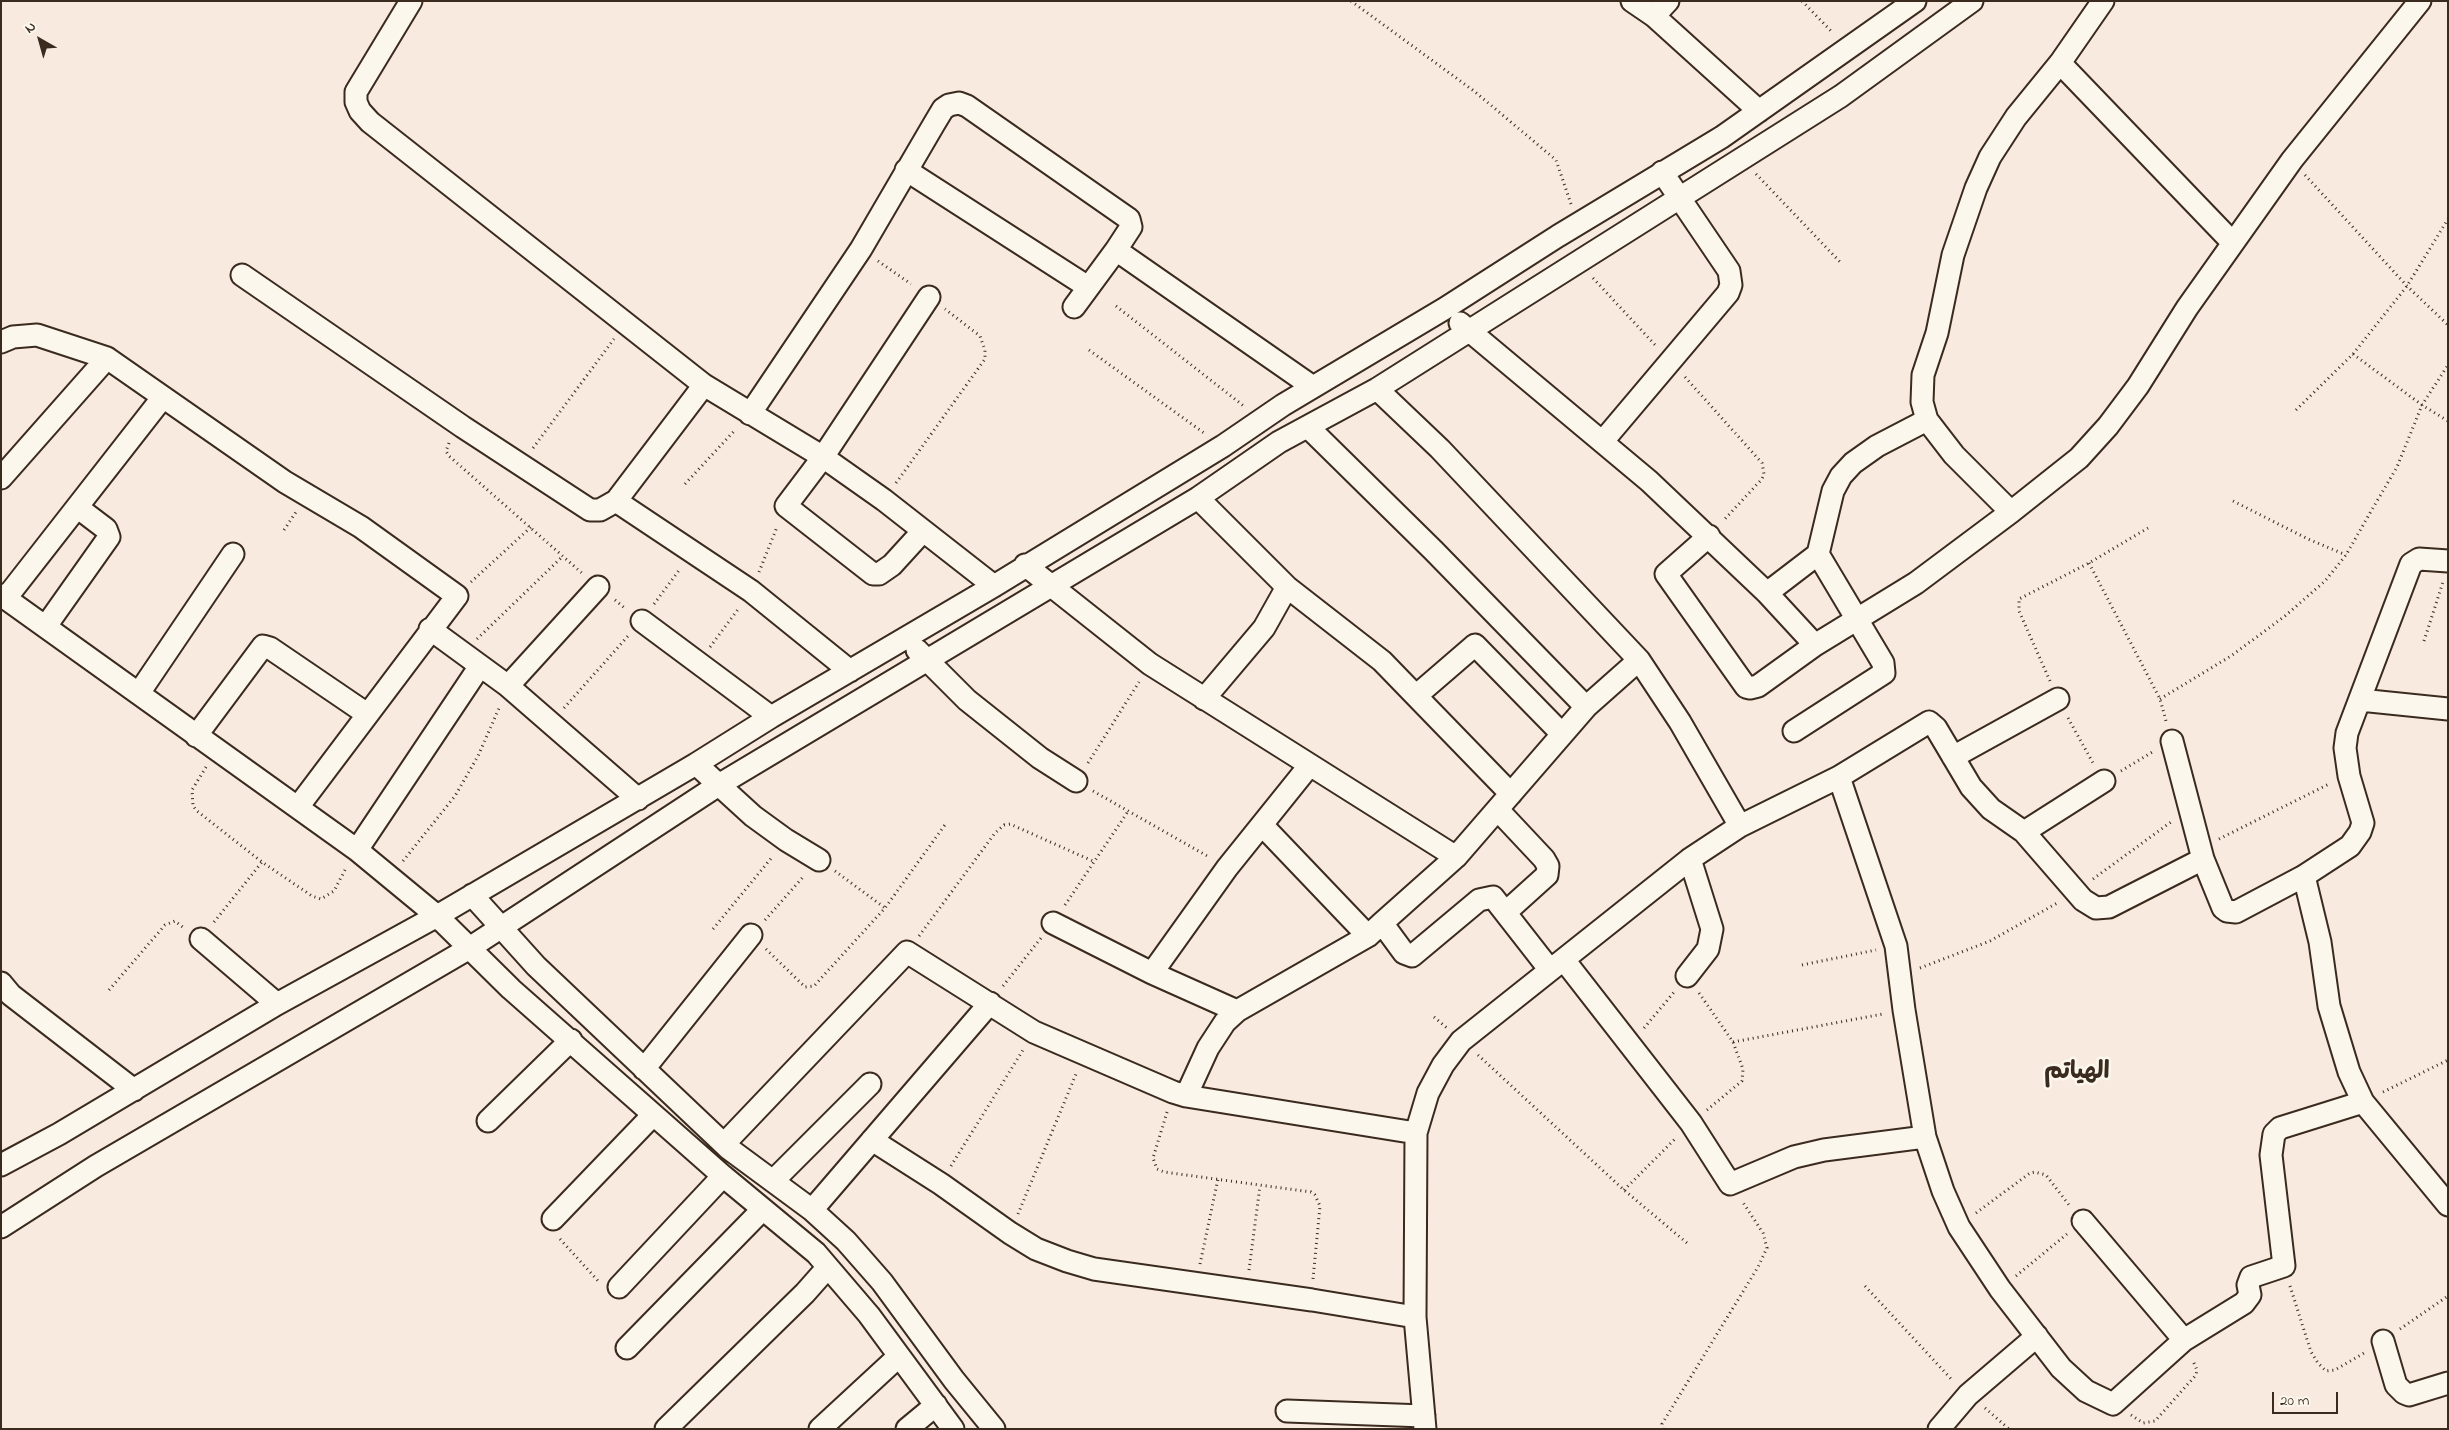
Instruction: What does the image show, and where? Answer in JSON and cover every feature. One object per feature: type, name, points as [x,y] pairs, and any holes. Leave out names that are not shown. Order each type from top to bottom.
[{"type":"street","points":[[411,1],[356,92],[360,111],[370,122],[624,324],[704,385],[823,457],[884,500],[994,586]]},
{"type":"street","points":[[1632,1],[1661,9],[1759,111]]},
{"type":"street","points":[[1,1165],[134,1090],[277,1004],[472,896],[994,586],[1025,565],[1223,446],[1313,387],[1444,309],[1759,111],[1915,1]]},
{"type":"street","points":[[1,1227],[96,1166],[468,949],[718,786],[1198,498],[1279,442],[1377,389],[1577,261],[1742,160],[1840,96],[1972,1]]},
{"type":"street","points":[[2011,512],[1954,454],[1927,420],[1922,402],[1923,375],[1937,333],[1953,255],[1976,188],[1990,157],[2016,117],[2060,63],[2103,1]]},
{"type":"street","points":[[1709,536],[1666,574],[1746,686],[1750,688],[1758,686],[1814,645],[1916,582],[2011,512],[2079,458],[2108,426],[2138,386],[2187,308],[2292,160],[2420,1]]},
{"type":"street","points":[[2060,63],[2233,243]]},
{"type":"street","points":[[750,414],[861,249],[943,109],[949,105],[959,103],[967,106],[1129,219],[1131,226],[1116,250],[1074,307]]},
{"type":"street","points":[[906,170],[1088,287]]},
{"type":"street","points":[[1603,441],[1728,293],[1731,285],[1729,271],[1662,172]]},
{"type":"street","points":[[1116,250],[1313,387]]},
{"type":"street","points":[[242,275],[463,427],[590,510],[600,510],[616,501],[704,385]]},
{"type":"street","points":[[923,531],[892,566],[879,574],[873,574],[786,506],[823,457],[929,297]]},
{"type":"street","points":[[1444,309],[1603,441],[1709,536],[1767,593],[1814,645]]},
{"type":"street","points":[[1,342],[13,336],[37,335],[107,358],[285,482],[361,527],[457,596],[430,629],[298,807]]},
{"type":"street","points":[[1,478],[107,358]]},
{"type":"street","points":[[1377,389],[1440,449],[1639,660],[1680,722],[1740,826]]},
{"type":"street","points":[[163,397],[4,596],[357,850],[437,916],[468,949],[654,1115],[723,1176],[804,1242],[828,1267],[899,1356],[953,1429]]},
{"type":"street","points":[[1767,593],[1818,554],[1833,491],[1841,476],[1853,462],[1877,446],[1927,420]]},
{"type":"street","points":[[1308,427],[1434,551],[1586,707]]},
{"type":"street","points":[[1198,498],[1286,586],[1382,661],[1417,695],[1505,802],[1548,866],[1547,875],[1506,912]]},
{"type":"street","points":[[616,501],[693,550],[751,591],[850,671]]},
{"type":"street","points":[[46,626],[108,542],[109,537],[106,529],[77,507]]},
{"type":"street","points":[[139,693],[233,554]]},
{"type":"street","points":[[1794,731],[1884,673],[1883,663],[1818,554]]},
{"type":"street","points":[[2172,741],[2202,854],[2223,908],[2232,912],[2304,876],[2350,846],[2360,832],[2363,823],[2350,776],[2345,748],[2347,733],[2411,564],[2420,559],[2446,568]]},
{"type":"street","points":[[1025,565],[1050,587],[1150,664],[1456,857]]},
{"type":"street","points":[[1204,699],[1264,628],[1286,586]]},
{"type":"street","points":[[508,686],[598,587]]},
{"type":"street","points":[[642,621],[700,662],[771,717]]},
{"type":"street","points":[[430,629],[508,686],[638,798]]},
{"type":"street","points":[[906,637],[927,661],[967,700],[1040,758],[1076,781]]},
{"type":"street","points":[[1417,695],[1475,645],[1562,734]]},
{"type":"street","points":[[196,736],[263,646],[270,648],[367,714]]},
{"type":"street","points":[[1180,1094],[1225,1022],[1237,1011],[1375,930],[1456,857],[1586,707],[1639,660]]},
{"type":"street","points":[[357,850],[480,666]]},
{"type":"street","points":[[1953,757],[2058,700]]},
{"type":"street","points":[[2360,700],[2448,708]]},
{"type":"street","points":[[1287,1411],[1424,1422],[1415,1318],[1416,1133],[1428,1093],[1443,1065],[1461,1042],[1690,859],[1740,826],[1839,777],[1929,722],[1936,728],[1971,787],[1991,809],[2024,832],[2088,904],[2096,908],[2108,907],[2202,854]]},
{"type":"street","points":[[696,764],[718,786],[786,840],[819,860]]},
{"type":"street","points":[[1152,973],[1227,868],[1309,766]]},
{"type":"street","points":[[1839,777],[1896,946],[1904,1010],[1925,1137],[1933,1167],[1959,1227],[2000,1289],[2073,1380],[2086,1391],[2113,1404],[2184,1340],[2244,1303],[2250,1295],[2248,1284],[2251,1277],[2284,1266],[2271,1154],[2274,1134],[2280,1128],[2363,1102]]},
{"type":"street","points":[[2024,832],[2104,781]]},
{"type":"street","points":[[1262,825],[1375,930],[1404,953],[1412,956],[1484,897],[1492,897],[1630,1045],[1691,1123],[1730,1184],[1794,1158],[1824,1150],[1925,1137]]},
{"type":"street","points":[[1688,976],[1708,949],[1712,929],[1690,859]]},
{"type":"street","points":[[2304,876],[2320,942],[2329,1006],[2349,1072],[2363,1102],[2448,1205]]},
{"type":"street","points":[[472,896],[536,966],[724,1144],[812,1210],[846,1241],[882,1282],[954,1380],[994,1429]]},
{"type":"street","points":[[1053,923],[1152,973],[1237,1011]]},
{"type":"street","points":[[644,1069],[751,935]]},
{"type":"street","points":[[201,939],[277,1004]]},
{"type":"street","points":[[724,1144],[907,952],[1034,1032],[1084,1055],[1180,1094],[1416,1133]]},
{"type":"street","points":[[1,983],[34,1013],[134,1090]]},
{"type":"street","points":[[812,1210],[990,1003]]},
{"type":"street","points":[[488,1122],[571,1040]]},
{"type":"street","points":[[773,1181],[870,1084]]},
{"type":"street","points":[[553,1219],[654,1115]]},
{"type":"street","points":[[872,1140],[941,1184],[1036,1249],[1094,1269],[1312,1300],[1415,1318]]},
{"type":"street","points":[[619,1287],[723,1176]]},
{"type":"street","points":[[627,1348],[763,1209]]},
{"type":"street","points":[[2083,1221],[2184,1340]]},
{"type":"street","points":[[666,1429],[805,1293],[828,1267]]},
{"type":"street","points":[[1939,1429],[1968,1395],[2037,1336]]},
{"type":"street","points":[[2383,1341],[2396,1385],[2404,1393],[2409,1395],[2448,1383]]},
{"type":"street","points":[[820,1429],[899,1356]]},
{"type":"street","points":[[907,1429],[936,1405]]},
{"type":"path","points":[[1351,1],[1474,91],[1556,160],[1578,223]]},
{"type":"path","points":[[1802,1],[1848,50]]},
{"type":"path","points":[[1742,160],[1842,264]]},
{"type":"path","points":[[2292,160],[2407,286],[2448,325]]},
{"type":"path","points":[[2296,410],[2353,354],[2407,286],[2448,219]]},
{"type":"path","points":[[861,249],[976,332],[983,342],[985,359],[884,500]]},
{"type":"path","points":[[1577,261],[1762,463],[1764,474],[1762,479],[1709,536]]},
{"type":"path","points":[[1116,306],[1261,420]]},
{"type":"path","points":[[521,465],[624,324]]},
{"type":"path","points":[[1089,350],[1223,446]]},
{"type":"path","points":[[2353,354],[2422,405],[2448,421]]},
{"type":"path","points":[[2089,562],[2160,699],[2231,656],[2285,616],[2325,581],[2346,556],[2397,467],[2422,405],[2448,365]]},
{"type":"path","points":[[685,484],[750,414]]},
{"type":"path","points":[[462,654],[563,556],[449,456],[447,445],[463,427]]},
{"type":"path","points":[[2233,500],[2308,539],[2346,556]]},
{"type":"path","points":[[700,662],[751,591],[786,506]]},
{"type":"path","points":[[457,596],[531,527]]},
{"type":"path","points":[[2148,528],[2089,562],[2023,595],[2018,604],[2058,700],[2104,781],[2172,741]]},
{"type":"path","points":[[550,722],[642,621],[693,550]]},
{"type":"path","points":[[2424,640],[2446,568]]},
{"type":"path","points":[[598,587],[642,621]]},
{"type":"path","points":[[1150,664],[1076,781],[1227,868]]},
{"type":"path","points":[[390,876],[430,830],[455,796],[478,756],[508,686]]},
{"type":"path","points":[[216,750],[192,790],[193,806],[197,812],[262,862],[312,896],[321,899],[334,890],[357,850]]},
{"type":"path","points":[[2202,854],[2312,791],[2350,776]]},
{"type":"path","points":[[1900,976],[1990,941],[2076,891],[2189,808]]},
{"type":"path","points":[[907,952],[1000,827],[1010,824],[1095,862],[1129,810]]},
{"type":"path","points":[[885,908],[819,860],[751,935],[805,987],[811,988],[885,908],[946,822]]},
{"type":"path","points":[[713,929],[786,840]]},
{"type":"path","points":[[109,990],[169,923],[175,921],[201,939],[262,862]]},
{"type":"path","points":[[1802,965],[1896,946]]},
{"type":"path","points":[[1624,1190],[1691,1123],[1742,1081],[1743,1068],[1733,1042],[1688,976],[1630,1045]]},
{"type":"path","points":[[1733,1042],[1904,1010]]},
{"type":"path","points":[[941,1184],[1034,1032]]},
{"type":"path","points":[[1461,1042],[1502,1076],[1624,1190],[1687,1243]]},
{"type":"path","points":[[1010,1233],[1084,1055]]},
{"type":"path","points":[[2363,1102],[2448,1060]]},
{"type":"path","points":[[1180,1094],[1153,1158],[1154,1164],[1164,1172],[1311,1192],[1318,1200],[1320,1206],[1312,1300]]},
{"type":"path","points":[[1959,1227],[2030,1173],[2035,1172],[2046,1175],[2083,1221],[2000,1289]]},
{"type":"path","points":[[1196,1283],[1218,1180]]},
{"type":"path","points":[[1663,1429],[1662,1424],[1758,1267],[1767,1248],[1763,1233],[1730,1184]]},
{"type":"path","points":[[1246,1290],[1260,1186]]},
{"type":"path","points":[[553,1219],[552,1229],[605,1288],[614,1290],[619,1287]]},
{"type":"path","points":[[2284,1266],[2311,1352],[2326,1371],[2336,1370],[2383,1341],[2448,1296]]},
{"type":"path","points":[[1865,1286],[1941,1371],[2009,1429]]},
{"type":"path","points":[[2113,1404],[2143,1422],[2155,1421],[2196,1375],[2197,1370]]},
{"type":"district","name":"الهياتم","points":[[2077,1074]]}]
